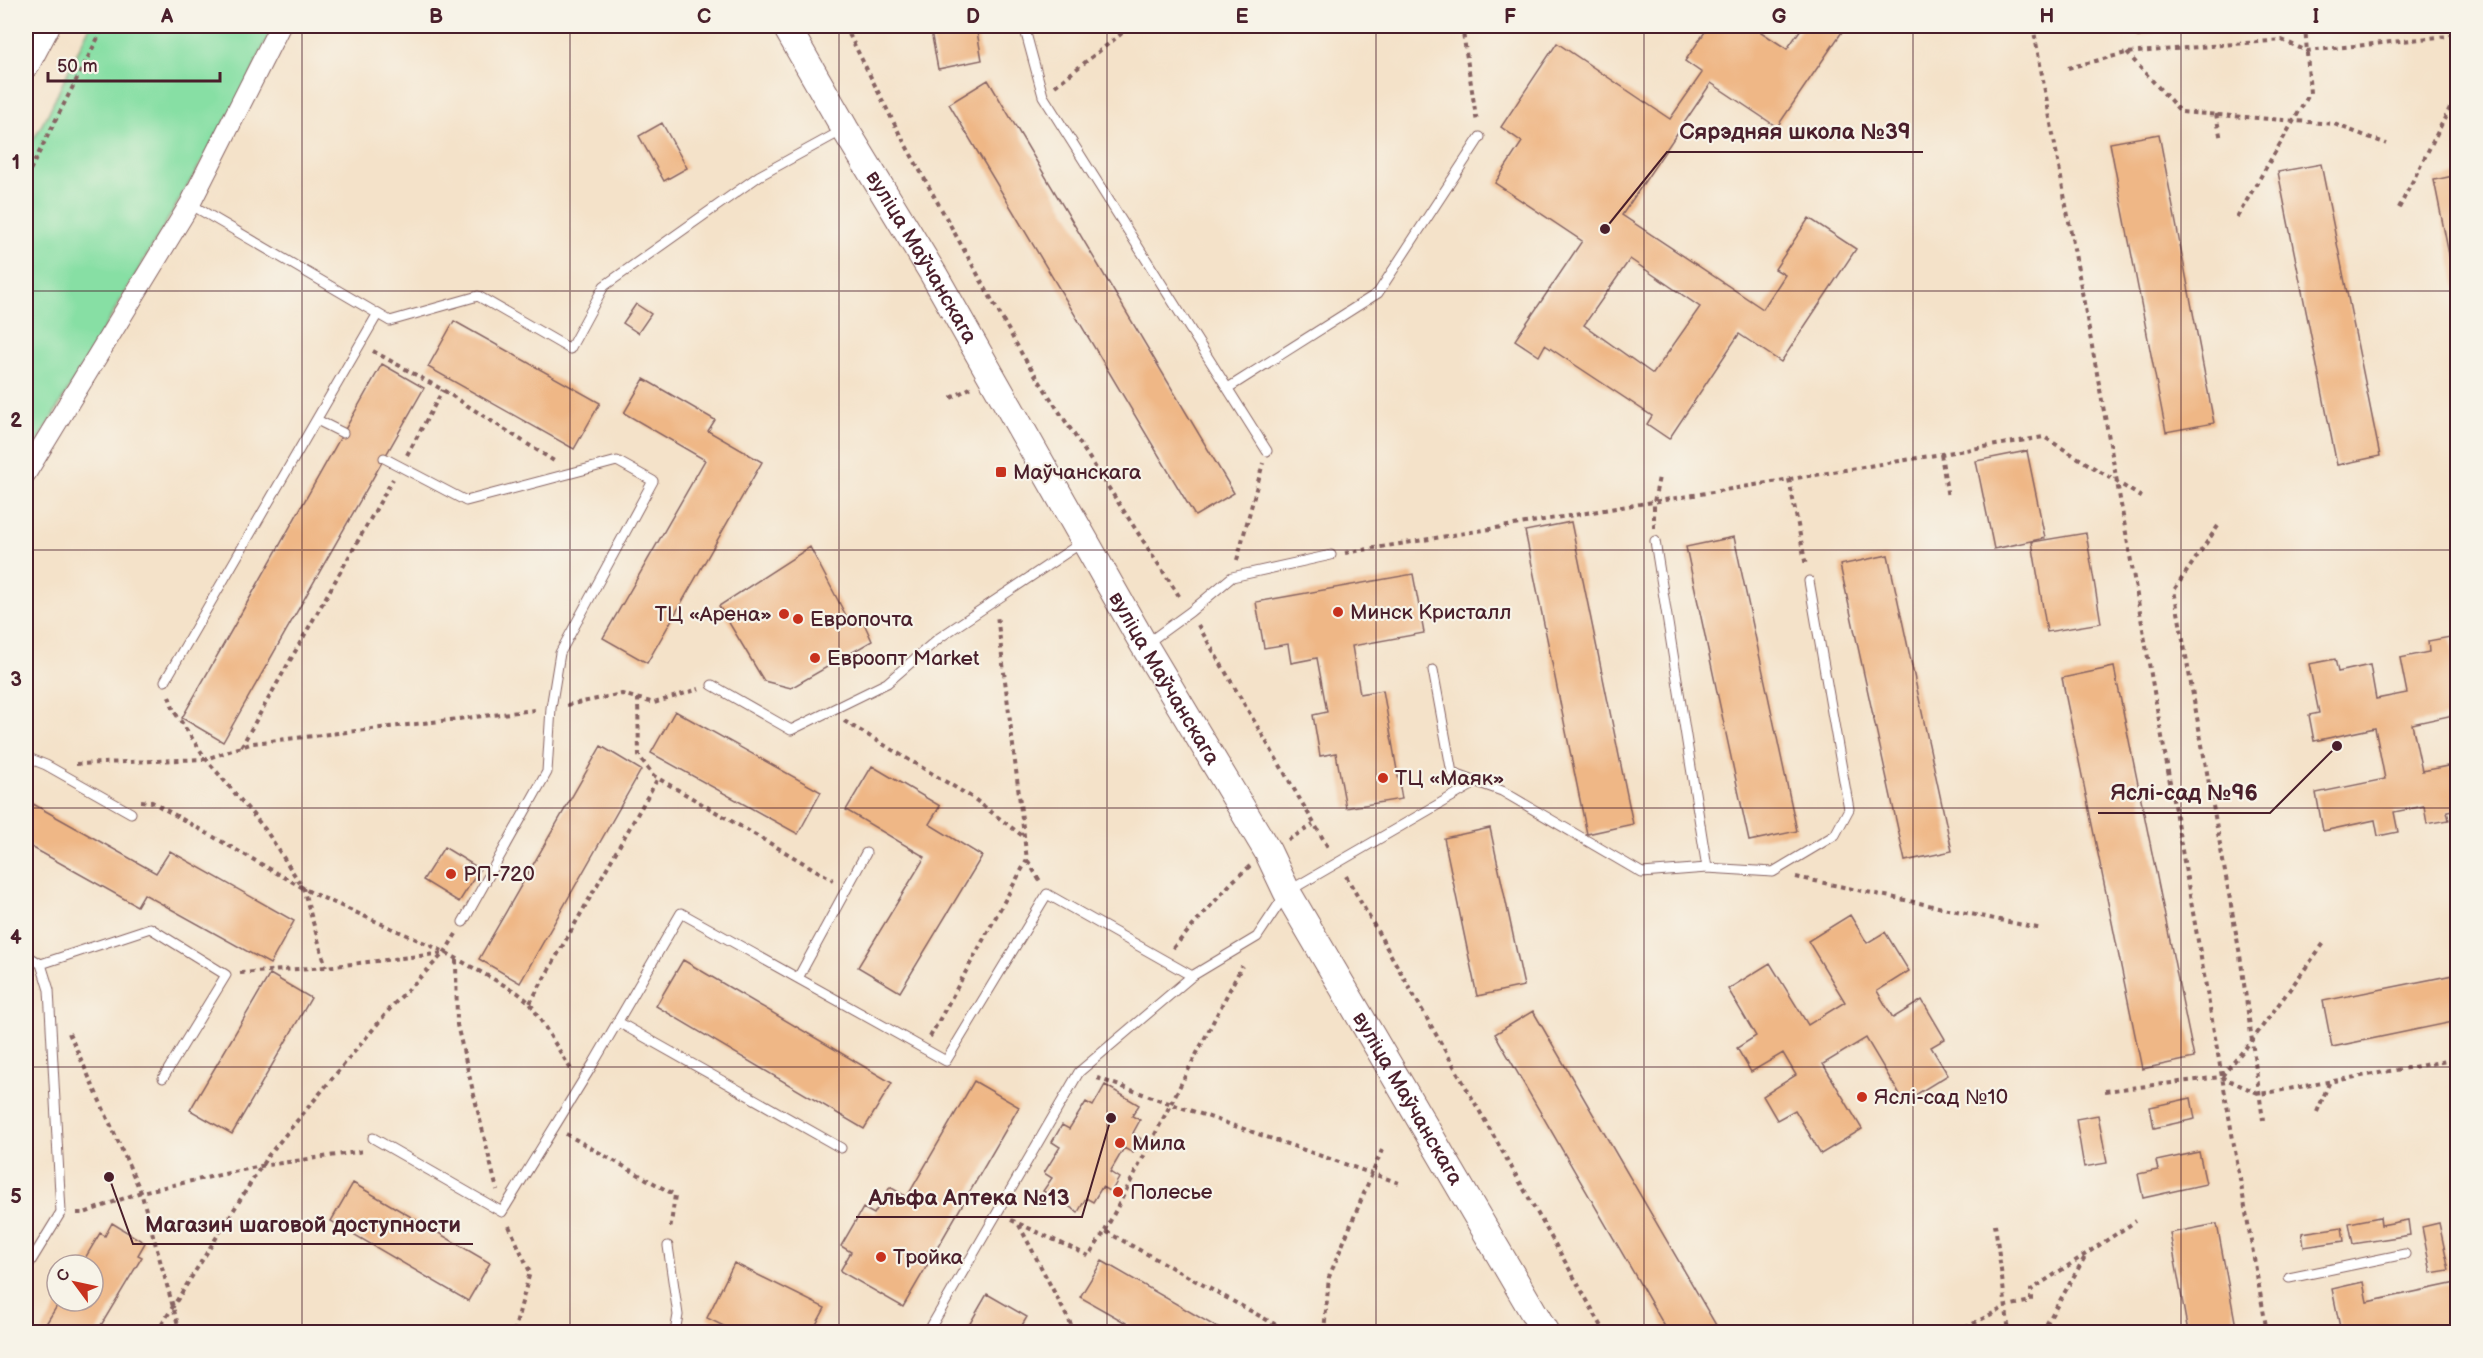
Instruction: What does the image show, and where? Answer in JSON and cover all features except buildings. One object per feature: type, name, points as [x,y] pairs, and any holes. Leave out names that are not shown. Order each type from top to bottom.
[{"type":"main road","points":[[26,64],[46,26]]},
{"type":"main road","name":"вуліца Маўчанскага","points":[[786,26],[845,129],[934,275],[1144,645],[1268,852],[1287,892],[1545,1332]]},
{"type":"street","points":[[26,473],[190,204],[280,26]]},
{"type":"lane","points":[[1024,26],[1042,96],[1267,451]]},
{"type":"lane","points":[[190,204],[390,321],[478,296],[570,349],[604,286],[759,176],[845,129]]},
{"type":"lane","points":[[1228,388],[1378,293],[1480,137]]},
{"type":"lane","points":[[165,681],[377,315]]},
{"type":"lane","points":[[317,420],[343,433]]},
{"type":"lane","points":[[384,458],[466,501],[617,461],[653,481],[560,653],[551,708],[547,772],[463,922]]},
{"type":"lane","points":[[712,685],[791,730],[887,683],[939,638],[1086,540]]},
{"type":"lane","points":[[1655,541],[1707,868]]},
{"type":"lane","points":[[1144,645],[1190,612],[1232,577],[1331,555]]},
{"type":"lane","points":[[1433,670],[1452,773],[1502,790],[1642,873],[1707,868],[1773,872],[1834,835],[1849,809],[1809,581]]},
{"type":"lane","points":[[26,756],[131,813]]},
{"type":"lane","points":[[928,1332],[1080,1072],[1192,976],[1257,937],[1287,892],[1339,864],[1477,782]]},
{"type":"lane","points":[[798,978],[866,853]]},
{"type":"lane","points":[[373,1138],[502,1212],[581,1084],[681,913],[946,1061],[1047,894],[1192,976]]},
{"type":"lane","points":[[41,964],[150,928],[226,975],[163,1078]]},
{"type":"lane","points":[[26,955],[41,964],[49,990],[61,1212],[26,1269]]},
{"type":"lane","points":[[618,1022],[841,1148]]},
{"type":"lane","points":[[668,1246],[678,1315],[675,1332]]},
{"type":"lane","points":[[2289,1278],[2405,1254]]},
{"type":"path","points":[[26,178],[104,26]]},
{"type":"path","points":[[845,26],[899,133],[1023,356],[1190,612],[1339,864],[1605,1332]]},
{"type":"path","points":[[1042,96],[1121,34],[1122,26]]},
{"type":"path","points":[[1462,26],[1480,137]]},
{"type":"path","points":[[2033,26],[2117,482],[2267,1332]]},
{"type":"path","points":[[2237,217],[2296,121],[2310,93],[2305,26]]},
{"type":"path","points":[[2068,68],[2126,53],[2282,40],[2307,51],[2457,35]]},
{"type":"path","points":[[2126,53],[2181,112],[2334,124],[2387,144]]},
{"type":"path","points":[[2400,208],[2457,92]]},
{"type":"path","points":[[2216,114],[2221,140]]},
{"type":"path","points":[[360,344],[443,390],[573,472]]},
{"type":"path","points":[[241,747],[443,390]]},
{"type":"path","points":[[1331,555],[2044,437],[2143,498]]},
{"type":"path","points":[[1232,577],[1267,451]]},
{"type":"path","points":[[1941,454],[1948,498]]},
{"type":"path","points":[[1655,541],[1654,502],[1659,477]]},
{"type":"path","points":[[1789,479],[1809,581]]},
{"type":"path","points":[[2218,526],[2174,590],[2240,955],[2263,1120]]},
{"type":"path","points":[[995,600],[1028,860],[1047,894]]},
{"type":"path","points":[[165,681],[174,711],[206,759],[266,829],[303,888],[326,967]]},
{"type":"path","points":[[46,765],[206,759],[253,743],[551,708],[622,694],[654,703],[712,685]]},
{"type":"path","points":[[638,698],[639,756],[658,778],[847,888]]},
{"type":"path","points":[[829,711],[973,798],[1025,837]]},
{"type":"path","points":[[530,1003],[658,778]]},
{"type":"path","points":[[118,806],[146,800],[152,802],[303,888],[445,952],[518,993],[530,1003],[581,1084]]},
{"type":"path","points":[[924,1048],[1028,860]]},
{"type":"path","points":[[1773,872],[2042,929]]},
{"type":"path","points":[[1162,960],[1233,880]]},
{"type":"path","points":[[157,1332],[261,1166],[393,1004],[445,952],[463,922]]},
{"type":"path","points":[[998,1212],[1019,1225],[1089,1256],[1105,1232],[1257,937]]},
{"type":"path","points":[[2221,1077],[2253,1039],[2324,943]]},
{"type":"path","points":[[226,975],[326,967],[445,952]]},
{"type":"path","points":[[456,959],[457,1025],[502,1212],[530,1272],[512,1332]]},
{"type":"path","points":[[69,1033],[141,1192],[180,1332]]},
{"type":"path","points":[[2105,1091],[2221,1077],[2260,1094],[2457,1059]]},
{"type":"path","points":[[1080,1072],[1402,1184]]},
{"type":"path","points":[[2317,1112],[2330,1081]]},
{"type":"path","points":[[555,1127],[675,1195],[668,1246]]},
{"type":"path","points":[[61,1212],[84,1213],[141,1192],[261,1166],[363,1152],[373,1138]]},
{"type":"path","points":[[1324,1332],[1329,1277],[1382,1150]]},
{"type":"path","points":[[1957,1332],[2007,1306],[2031,1301],[2031,1290],[2136,1221]]},
{"type":"path","points":[[1995,1224],[2009,1332]]},
{"type":"path","points":[[1019,1225],[1075,1332]]},
{"type":"path","points":[[1105,1232],[1289,1332]]},
{"type":"path","points":[[2042,1332],[2086,1254]]},
{"type":"green space","points":[[90,26],[273,26],[245,88],[26,462],[26,152],[47,116]]},
{"type":"place","name":"Сярэдняя школа №39","points":[[1605,229]]},
{"type":"place","name":"Маўчанскага","points":[[1001,472]]},
{"type":"place","name":"Минск Кристалл","points":[[1338,612]]},
{"type":"place","name":"ТЦ «Арена»","points":[[784,614]]},
{"type":"place","name":"Европочта","points":[[798,619]]},
{"type":"place","name":"Евроопт Market","points":[[815,658]]},
{"type":"place","name":"Яслі-сад №96","points":[[2337,746]]},
{"type":"place","name":"ТЦ «Маяк»","points":[[1383,778]]},
{"type":"place","name":"РП-720","points":[[451,874]]},
{"type":"place","name":"Яслі-сад №10","points":[[1862,1097]]},
{"type":"place","name":"Альфа Аптека №13","points":[[1111,1118]]},
{"type":"place","name":"Мила","points":[[1120,1143]]},
{"type":"place","name":"Магазин шаговой доступности","points":[[109,1177]]},
{"type":"place","name":"Полесье","points":[[1118,1192]]},
{"type":"place","name":"Тройка","points":[[881,1257]]}]
